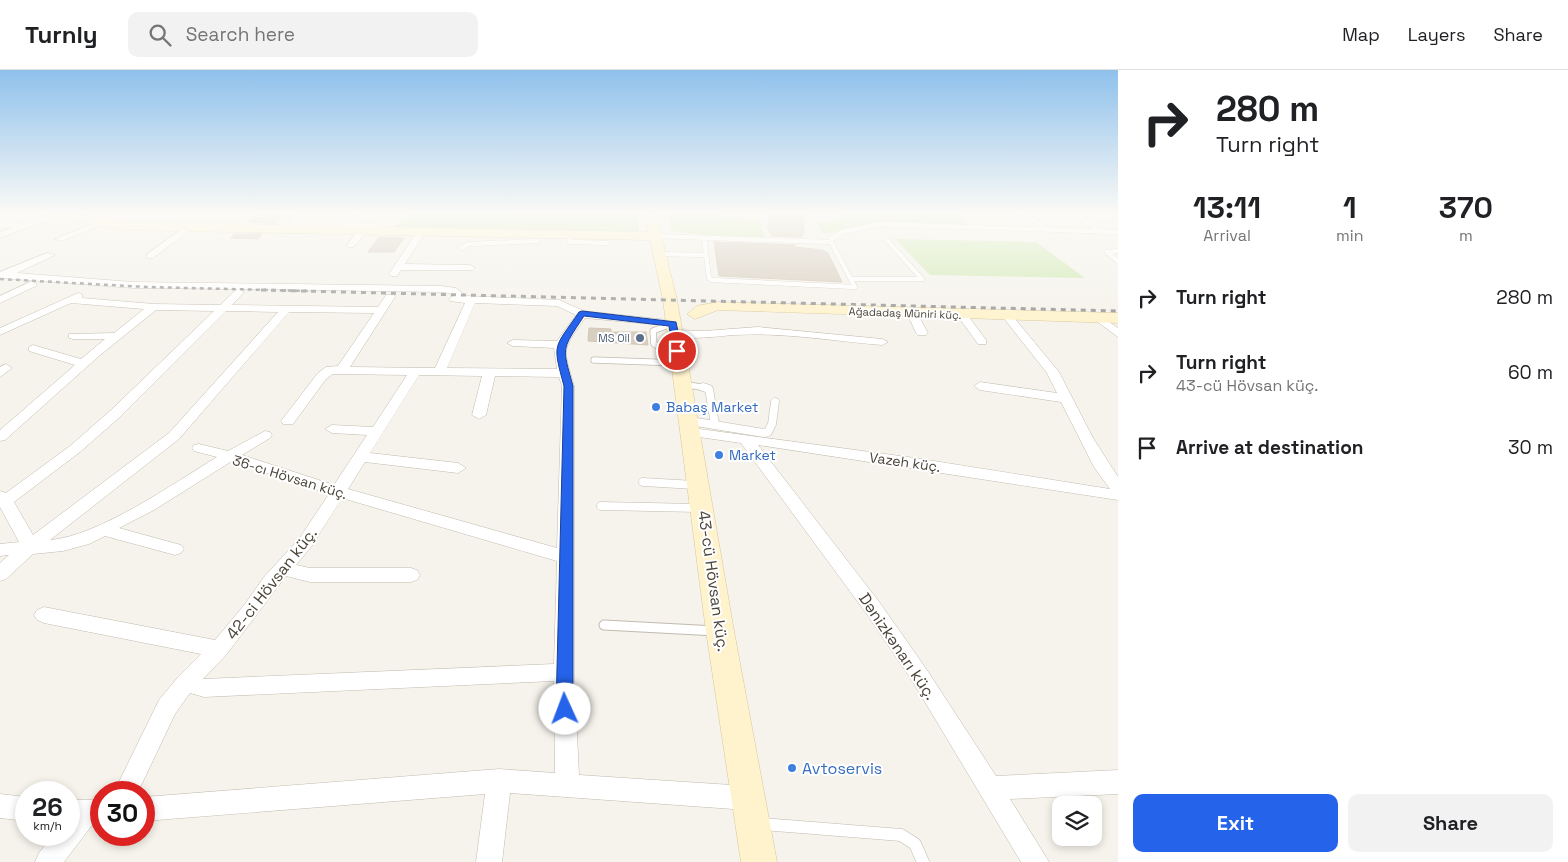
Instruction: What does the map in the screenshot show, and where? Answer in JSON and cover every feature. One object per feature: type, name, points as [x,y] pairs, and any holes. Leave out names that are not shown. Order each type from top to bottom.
[{"type":"street","points":[[150,256],[157,251]]},
{"type":"street","points":[[342,370],[381,310],[397,270],[409,251]]},
{"type":"street","name":"43-cü Hövsan küç.","points":[[658,251],[699,426],[701,497],[720,631],[759,862]]},
{"type":"street","points":[[1,277],[50,255]]},
{"type":"street","points":[[397,270],[470,268]]},
{"type":"street","points":[[397,270],[458,276]]},
{"type":"street","points":[[220,286],[232,275]]},
{"type":"street","points":[[278,287],[289,275]]},
{"type":"street","points":[[1,277],[117,284],[278,287],[388,292],[468,299],[559,303],[582,314],[678,336],[758,330],[882,342]]},
{"type":"street","points":[[0,332],[70,300],[90,288],[32,284],[1,277]]},
{"type":"street","points":[[0,300],[32,284]]},
{"type":"street","points":[[194,291],[264,292]]},
{"type":"street","points":[[30,546],[3,499],[75,449],[116,413],[220,308],[239,292]]},
{"type":"street","points":[[332,294],[388,292]]},
{"type":"street","points":[[439,372],[468,299]]},
{"type":"street","points":[[70,300],[154,307],[381,310]]},
{"type":"street","name":"Ağadadaş Müniri küç.","points":[[678,336],[702,309],[718,306],[1118,318]]},
{"type":"street","points":[[0,437],[85,364],[114,336],[154,307]]},
{"type":"street","points":[[0,574],[30,546],[112,486],[174,436],[287,308]]},
{"type":"street","points":[[912,313],[922,332]]},
{"type":"street","points":[[567,784],[564,672],[568,386],[559,353],[560,345],[582,314]]},
{"type":"street","points":[[962,314],[982,342]]},
{"type":"street","points":[[1007,316],[1054,372],[1086,438],[1102,467],[1118,488]]},
{"type":"street","points":[[1099,318],[1118,334]]},
{"type":"street","points":[[73,336],[114,336]]},
{"type":"street","points":[[513,343],[560,345]]},
{"type":"street","points":[[34,349],[85,364]]},
{"type":"street","points":[[288,421],[326,372],[342,370],[489,373],[565,372]]},
{"type":"street","name":"42-ci Hövsan küç.","points":[[131,781],[167,707],[185,683],[219,649],[305,543],[340,492],[415,372]]},
{"type":"street","points":[[479,415],[489,373]]},
{"type":"street","points":[[980,386],[1068,398]]},
{"type":"street","name":"Vazeh küç.","points":[[699,426],[746,440],[915,463],[1118,495]]},
{"type":"street","points":[[332,429],[378,431]]},
{"type":"street","points":[[199,448],[230,456],[265,434]]},
{"type":"street","name":"Dənizkənarı küç.","points":[[746,440],[874,608],[920,676],[1036,862]]},
{"type":"street","name":"36-cı Hövsan küç.","points":[[0,550],[76,542],[105,530],[230,456],[340,492],[565,557]]},
{"type":"street","points":[[362,457],[458,468]]},
{"type":"street","points":[[105,530],[175,549]]},
{"type":"street","points":[[284,567],[294,572],[310,575],[411,575]]},
{"type":"street","points":[[44,615],[219,649]]},
{"type":"street","points":[[185,683],[204,688],[564,672]]},
{"type":"street","points":[[155,808],[499,781],[567,784],[750,811]]},
{"type":"street","points":[[489,862],[499,781]]},
{"type":"street","points":[[990,788],[1118,782]]},
{"type":"street","points":[[0,806],[15,807]]},
{"type":"street","points":[[48,862],[85,812]]},
{"type":"lane","points":[[705,251],[709,278],[716,282],[855,287],[836,251]]},
{"type":"lane","points":[[852,279],[922,279],[897,251]]},
{"type":"lane","points":[[1118,251],[1108,252],[1118,261]]},
{"type":"lane","points":[[659,254],[705,255]]},
{"type":"lane","points":[[594,360],[678,336]]},
{"type":"lane","points":[[699,426],[768,432],[772,424],[775,402]]},
{"type":"lane","points":[[643,482],[701,497]]},
{"type":"lane","points":[[601,506],[701,497]]},
{"type":"lane","points":[[604,625],[720,631]]},
{"type":"lane","points":[[750,811],[901,835],[915,844],[923,862]]},
{"type":"green space","points":[[907,251],[1048,251],[1085,278],[930,275]]},
{"type":"building","points":[[369,251],[395,251],[394,252]]},
{"type":"building","points":[[715,251],[824,251],[828,253],[842,282],[719,276]]},
{"type":"building","points":[[589,328],[611,329],[611,332],[646,332],[648,345],[588,341]]},
{"type":"railway","points":[[0,279],[147,287],[311,291]]},
{"type":"railway","points":[[261,290],[1118,311]]},
{"type":"place","name":"MS Oil","points":[[640,338]]},
{"type":"place","name":"Babaş Market","points":[[656,407]]},
{"type":"place","name":"Market","points":[[719,455]]},
{"type":"place","name":"Avtoservis","points":[[792,768]]},
{"type":"route","points":[[565,709],[568,378],[559,353],[560,345],[582,314],[673,324],[677,351]]}]
